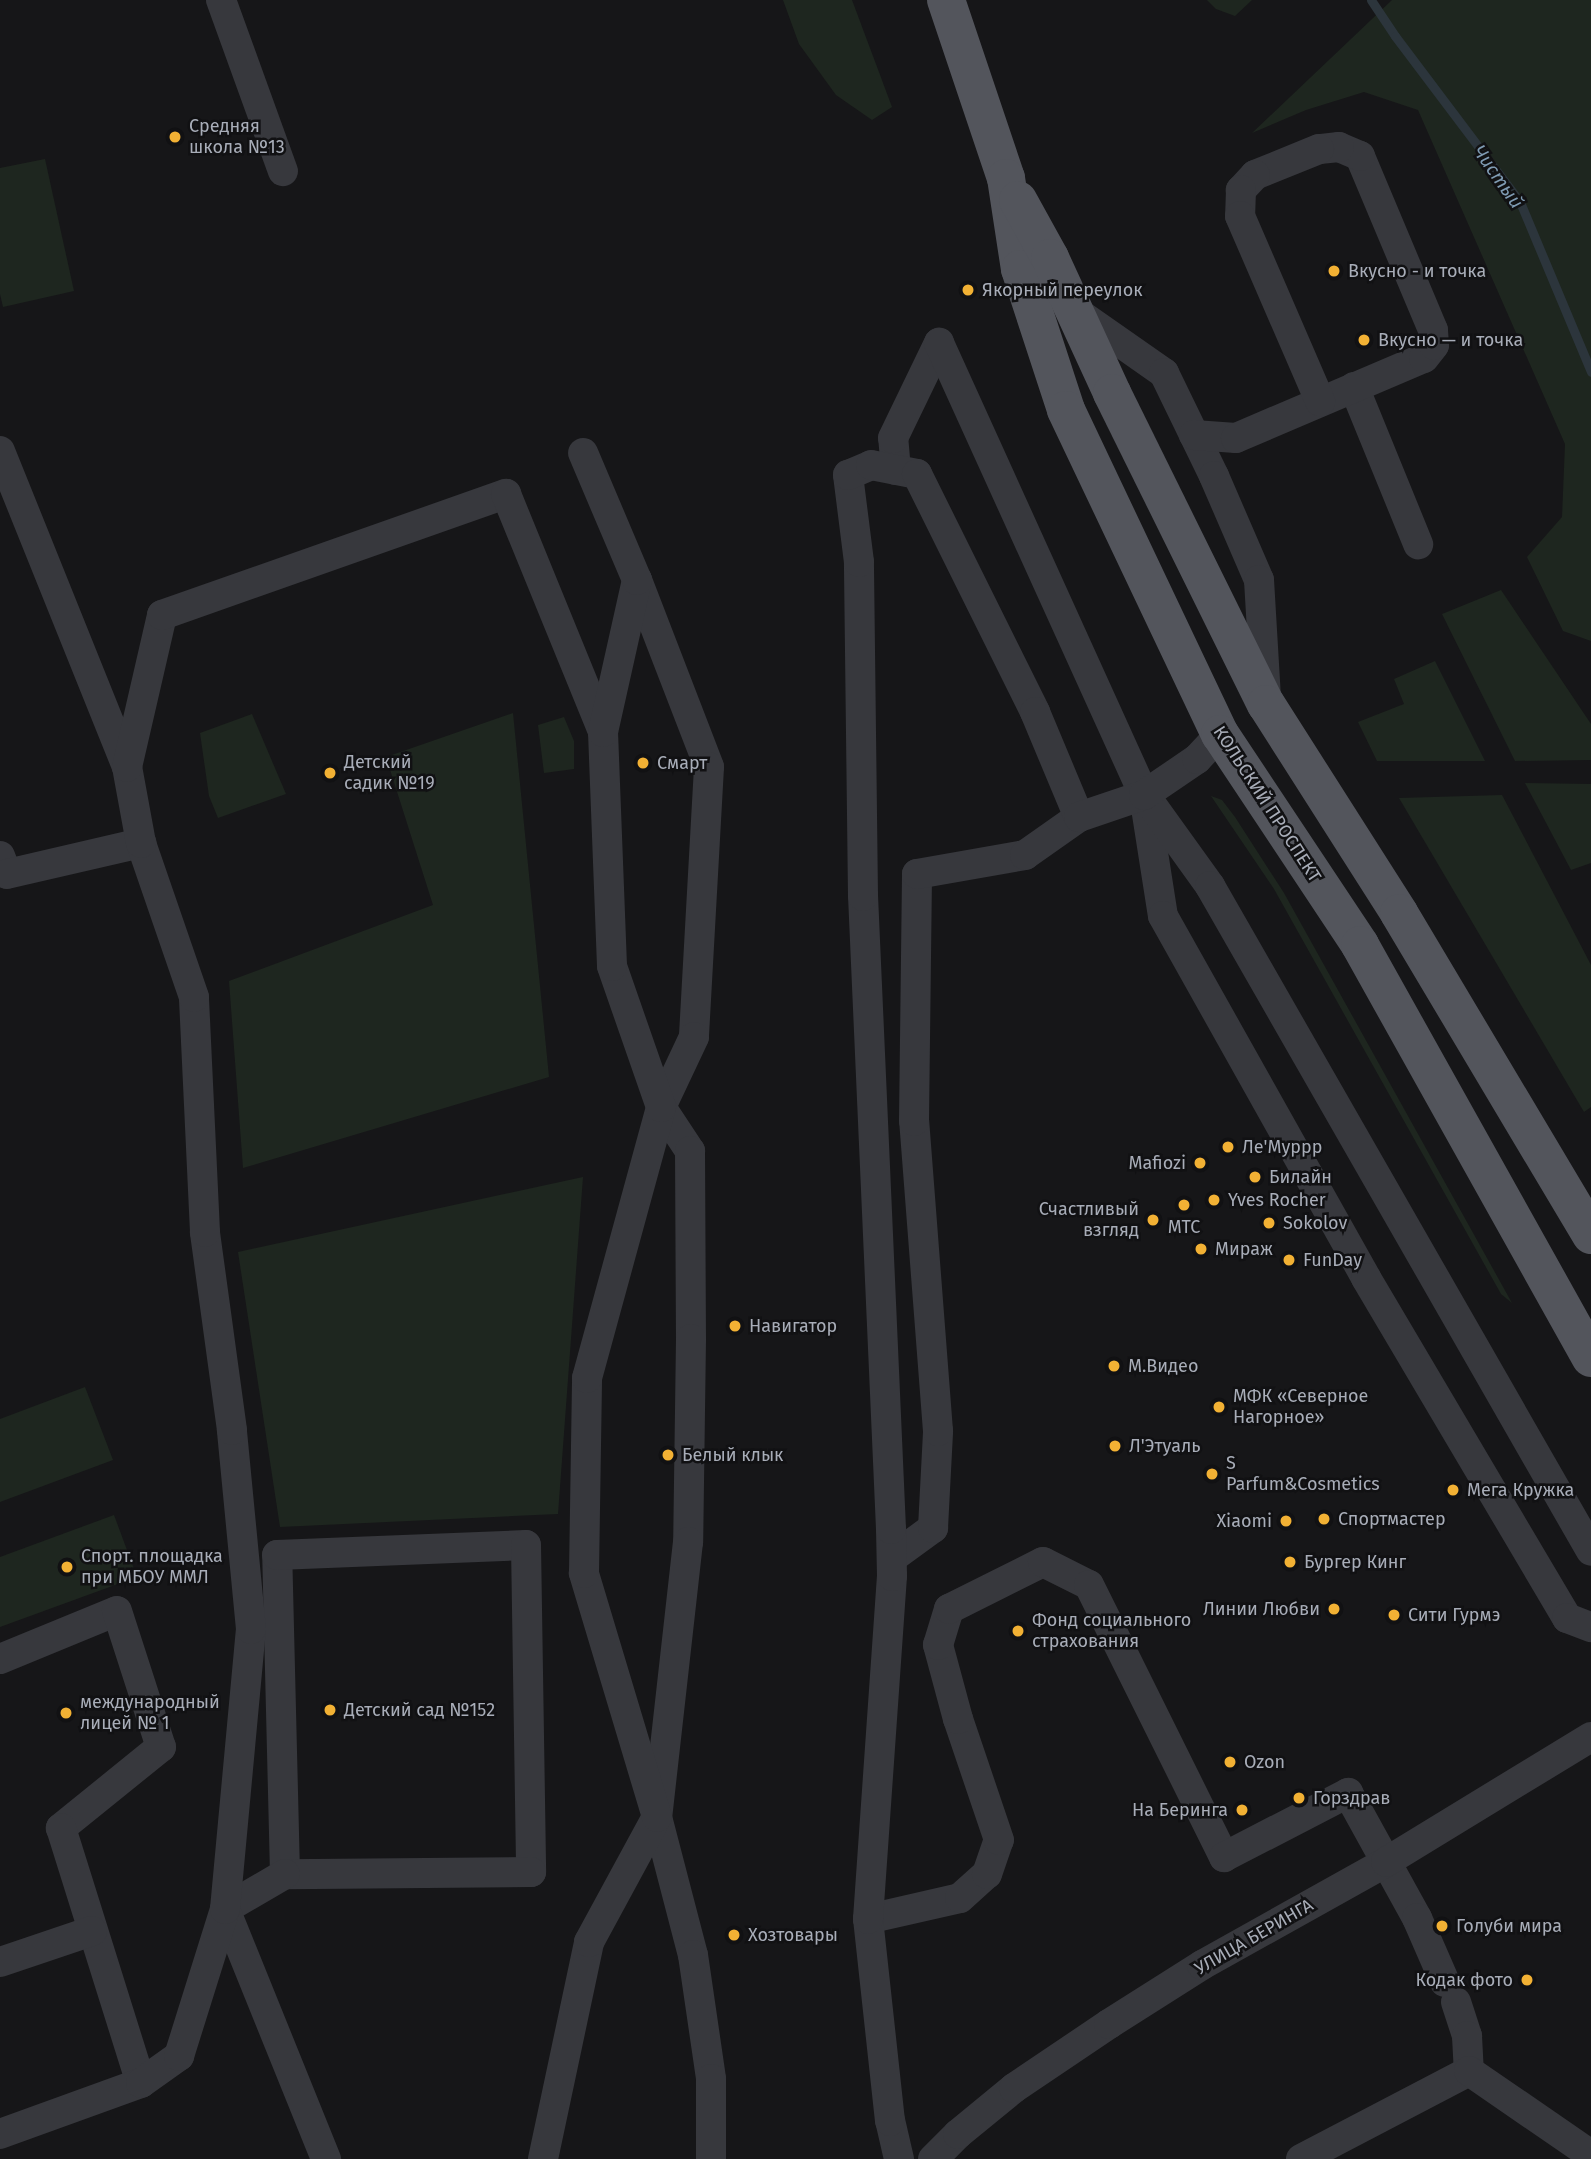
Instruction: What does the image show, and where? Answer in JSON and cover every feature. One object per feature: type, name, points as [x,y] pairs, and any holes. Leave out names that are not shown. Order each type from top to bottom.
[{"type":"main road","name":"КОЛЬСКИЙ ПРОСПЕКТ","points":[[946,0],[1006,178],[1020,269],[1066,410],[1220,734],[1360,945],[1591,1358]]},
{"type":"main road","name":"КОЛЬСКИЙ ПРОСПЕКТ","points":[[1006,178],[1050,258],[1112,393],[1266,704],[1399,913],[1591,1235]]},
{"type":"main road","points":[[1066,410],[1072,386],[1080,381],[1095,383],[1112,393]]},
{"type":"street","points":[[221,0],[283,171]]},
{"type":"street","points":[[1194,435],[1236,438],[1424,358],[1434,345],[1433,330],[1360,156],[1339,147],[1319,149],[1255,175],[1241,190],[1240,216],[1320,401]]},
{"type":"street","points":[[1074,310],[1164,373],[1214,476],[1259,580],[1266,704]]},
{"type":"street","points":[[896,470],[893,438],[939,343],[1144,795],[1210,886],[1591,1551]]},
{"type":"street","points":[[1354,387],[1418,544]]},
{"type":"street","points":[[1214,476],[1236,438]]},
{"type":"street","points":[[0,451],[127,767],[141,843],[194,997],[205,1232],[232,1430],[251,1629],[225,1909],[179,2056],[141,2083],[0,2134]]},
{"type":"street","points":[[583,453],[637,580],[709,767],[694,1037],[661,1107],[587,1378],[583,1573],[657,1817],[693,1955],[710,2079],[711,2159]]},
{"type":"street","points":[[899,2159],[890,2121],[868,1919],[892,1558],[863,896],[859,562],[848,475],[871,465],[917,474],[1035,712],[1079,817]]},
{"type":"street","points":[[127,767],[162,615],[506,494],[603,732]]},
{"type":"street","points":[[543,2159],[589,1942],[657,1817],[688,1542],[690,1151],[661,1107],[612,966],[603,732],[637,580]]},
{"type":"street","points":[[892,1558],[933,1528],[939,1431],[914,1121],[917,874],[1025,855],[1079,817],[1144,795],[1197,759],[1220,734]]},
{"type":"street","points":[[1144,795],[1163,916],[1360,1266],[1567,1618],[1591,1627]]},
{"type":"street","points":[[0,856],[7,874],[141,843]]},
{"type":"street","points":[[225,1909],[285,1874],[531,1872],[526,1545],[277,1555],[285,1874]]},
{"type":"street","points":[[868,1919],[960,1898],[987,1874],[999,1840],[958,1719],[938,1645],[949,1609],[1043,1562],[1089,1585],[1224,1857],[1348,1793],[1417,1918],[1450,1992],[1467,2036],[1469,2071]]},
{"type":"street","points":[[0,1658],[117,1611],[161,1747],[61,1828],[141,2083]]},
{"type":"street","name":"УЛИЦА БЕРИНГА","points":[[933,2159],[958,2134],[1014,2088],[1109,2024],[1202,1965],[1386,1862],[1591,1737]]},
{"type":"street","points":[[225,1909],[326,2159]]},
{"type":"street","points":[[0,1962],[92,1931]]},
{"type":"street","points":[[1469,2071],[1591,2155]]},
{"type":"street","points":[[1301,2159],[1469,2071]]},
{"type":"shaded area","points":[[783,0],[852,0],[892,107],[872,120],[836,95],[799,44]]},
{"type":"shaded area","points":[[1207,0],[1252,0],[1235,16],[1216,9]]},
{"type":"shaded area","points":[[1392,0],[1591,0],[1591,641],[1563,631],[1527,557],[1562,517],[1565,444],[1418,110],[1364,92],[1306,110],[1252,133]]},
{"type":"shaded area","points":[[45,159],[74,291],[3,307],[0,294],[0,168]]},
{"type":"shaded area","points":[[1501,590],[1591,724],[1591,760],[1515,761],[1442,614]]},
{"type":"shaded area","points":[[1435,661],[1485,761],[1377,761],[1358,722],[1404,704],[1394,679]]},
{"type":"shaded area","points":[[513,713],[549,1077],[243,1168],[229,981],[433,905],[386,757]]},
{"type":"shaded area","points":[[252,714],[286,794],[218,818],[209,796],[200,733]]},
{"type":"shaded area","points":[[564,717],[574,741],[574,769],[544,773],[538,725]]},
{"type":"shaded area","points":[[1525,783],[1591,784],[1591,863],[1571,870]]},
{"type":"shaded area","points":[[1502,795],[1591,965],[1591,1107],[1584,1112],[1399,798]]},
{"type":"shaded area","points":[[1211,796],[1222,800],[1235,817],[1284,893],[1512,1303],[1501,1294],[1274,889]]},
{"type":"shaded area","points":[[583,1177],[558,1514],[280,1527],[238,1252]]},
{"type":"shaded area","points":[[85,1387],[113,1460],[0,1502],[0,1419]]},
{"type":"shaded area","name":"Спорт. площадка при МБОУ ММЛ","points":[[114,1515],[137,1577],[0,1627],[0,1557]]},
{"type":"waterway","name":"Чистый","points":[[1371,0],[1520,202],[1591,372]]},
{"type":"place","name":"Средняя школа №13","points":[[175,137]]},
{"type":"place","name":"Вкусно - и точка","points":[[1334,271]]},
{"type":"place","name":"Якорный переулок","points":[[968,290]]},
{"type":"place","name":"Вкусно — и точка","points":[[1364,340]]},
{"type":"place","name":"Смарт","points":[[643,763]]},
{"type":"place","name":"Детский садик №19","points":[[330,773]]},
{"type":"place","name":"Ле'Муррр","points":[[1228,1147]]},
{"type":"place","name":"Mafiozi","points":[[1200,1163]]},
{"type":"place","name":"Билайн","points":[[1255,1177]]},
{"type":"place","name":"Yves Rocher","points":[[1214,1200]]},
{"type":"place","name":"МТС","points":[[1184,1205]]},
{"type":"place","name":"Счастливый взгляд","points":[[1153,1220]]},
{"type":"place","name":"Sokolov","points":[[1269,1223]]},
{"type":"place","name":"Мираж","points":[[1201,1249]]},
{"type":"place","name":"FunDay","points":[[1289,1260]]},
{"type":"place","name":"Навигатор","points":[[735,1326]]},
{"type":"place","name":"М.Видео","points":[[1114,1366]]},
{"type":"place","name":"МФК «Северное Нагорное»","points":[[1219,1407]]},
{"type":"place","name":"Л'Этуаль","points":[[1115,1446]]},
{"type":"place","name":"Белый клык","points":[[668,1455]]},
{"type":"place","name":"S Parfum&Cosmetics","points":[[1212,1474]]},
{"type":"place","name":"Мега Кружка","points":[[1453,1490]]},
{"type":"place","name":"Спортмастер","points":[[1324,1519]]},
{"type":"place","name":"Xiaomi","points":[[1286,1521]]},
{"type":"place","name":"Бургер Кинг","points":[[1290,1562]]},
{"type":"place","name":"Спорт. площадка при МБОУ ММЛ","points":[[67,1567]]},
{"type":"place","name":"Линии Любви","points":[[1334,1609]]},
{"type":"place","name":"Сити Гурмэ","points":[[1394,1615]]},
{"type":"place","name":"Фонд социального страхования","points":[[1018,1631]]},
{"type":"place","name":"Детский сад №152","points":[[330,1710]]},
{"type":"place","name":"международный лицей № 1","points":[[66,1713]]},
{"type":"place","name":"Ozon","points":[[1230,1762]]},
{"type":"place","name":"Горздрав","points":[[1299,1798]]},
{"type":"place","name":"На Беринга","points":[[1242,1810]]},
{"type":"place","name":"Голуби мира","points":[[1442,1926]]},
{"type":"place","name":"Хозтовары","points":[[734,1935]]},
{"type":"place","name":"Кодак фото","points":[[1527,1980]]}]
